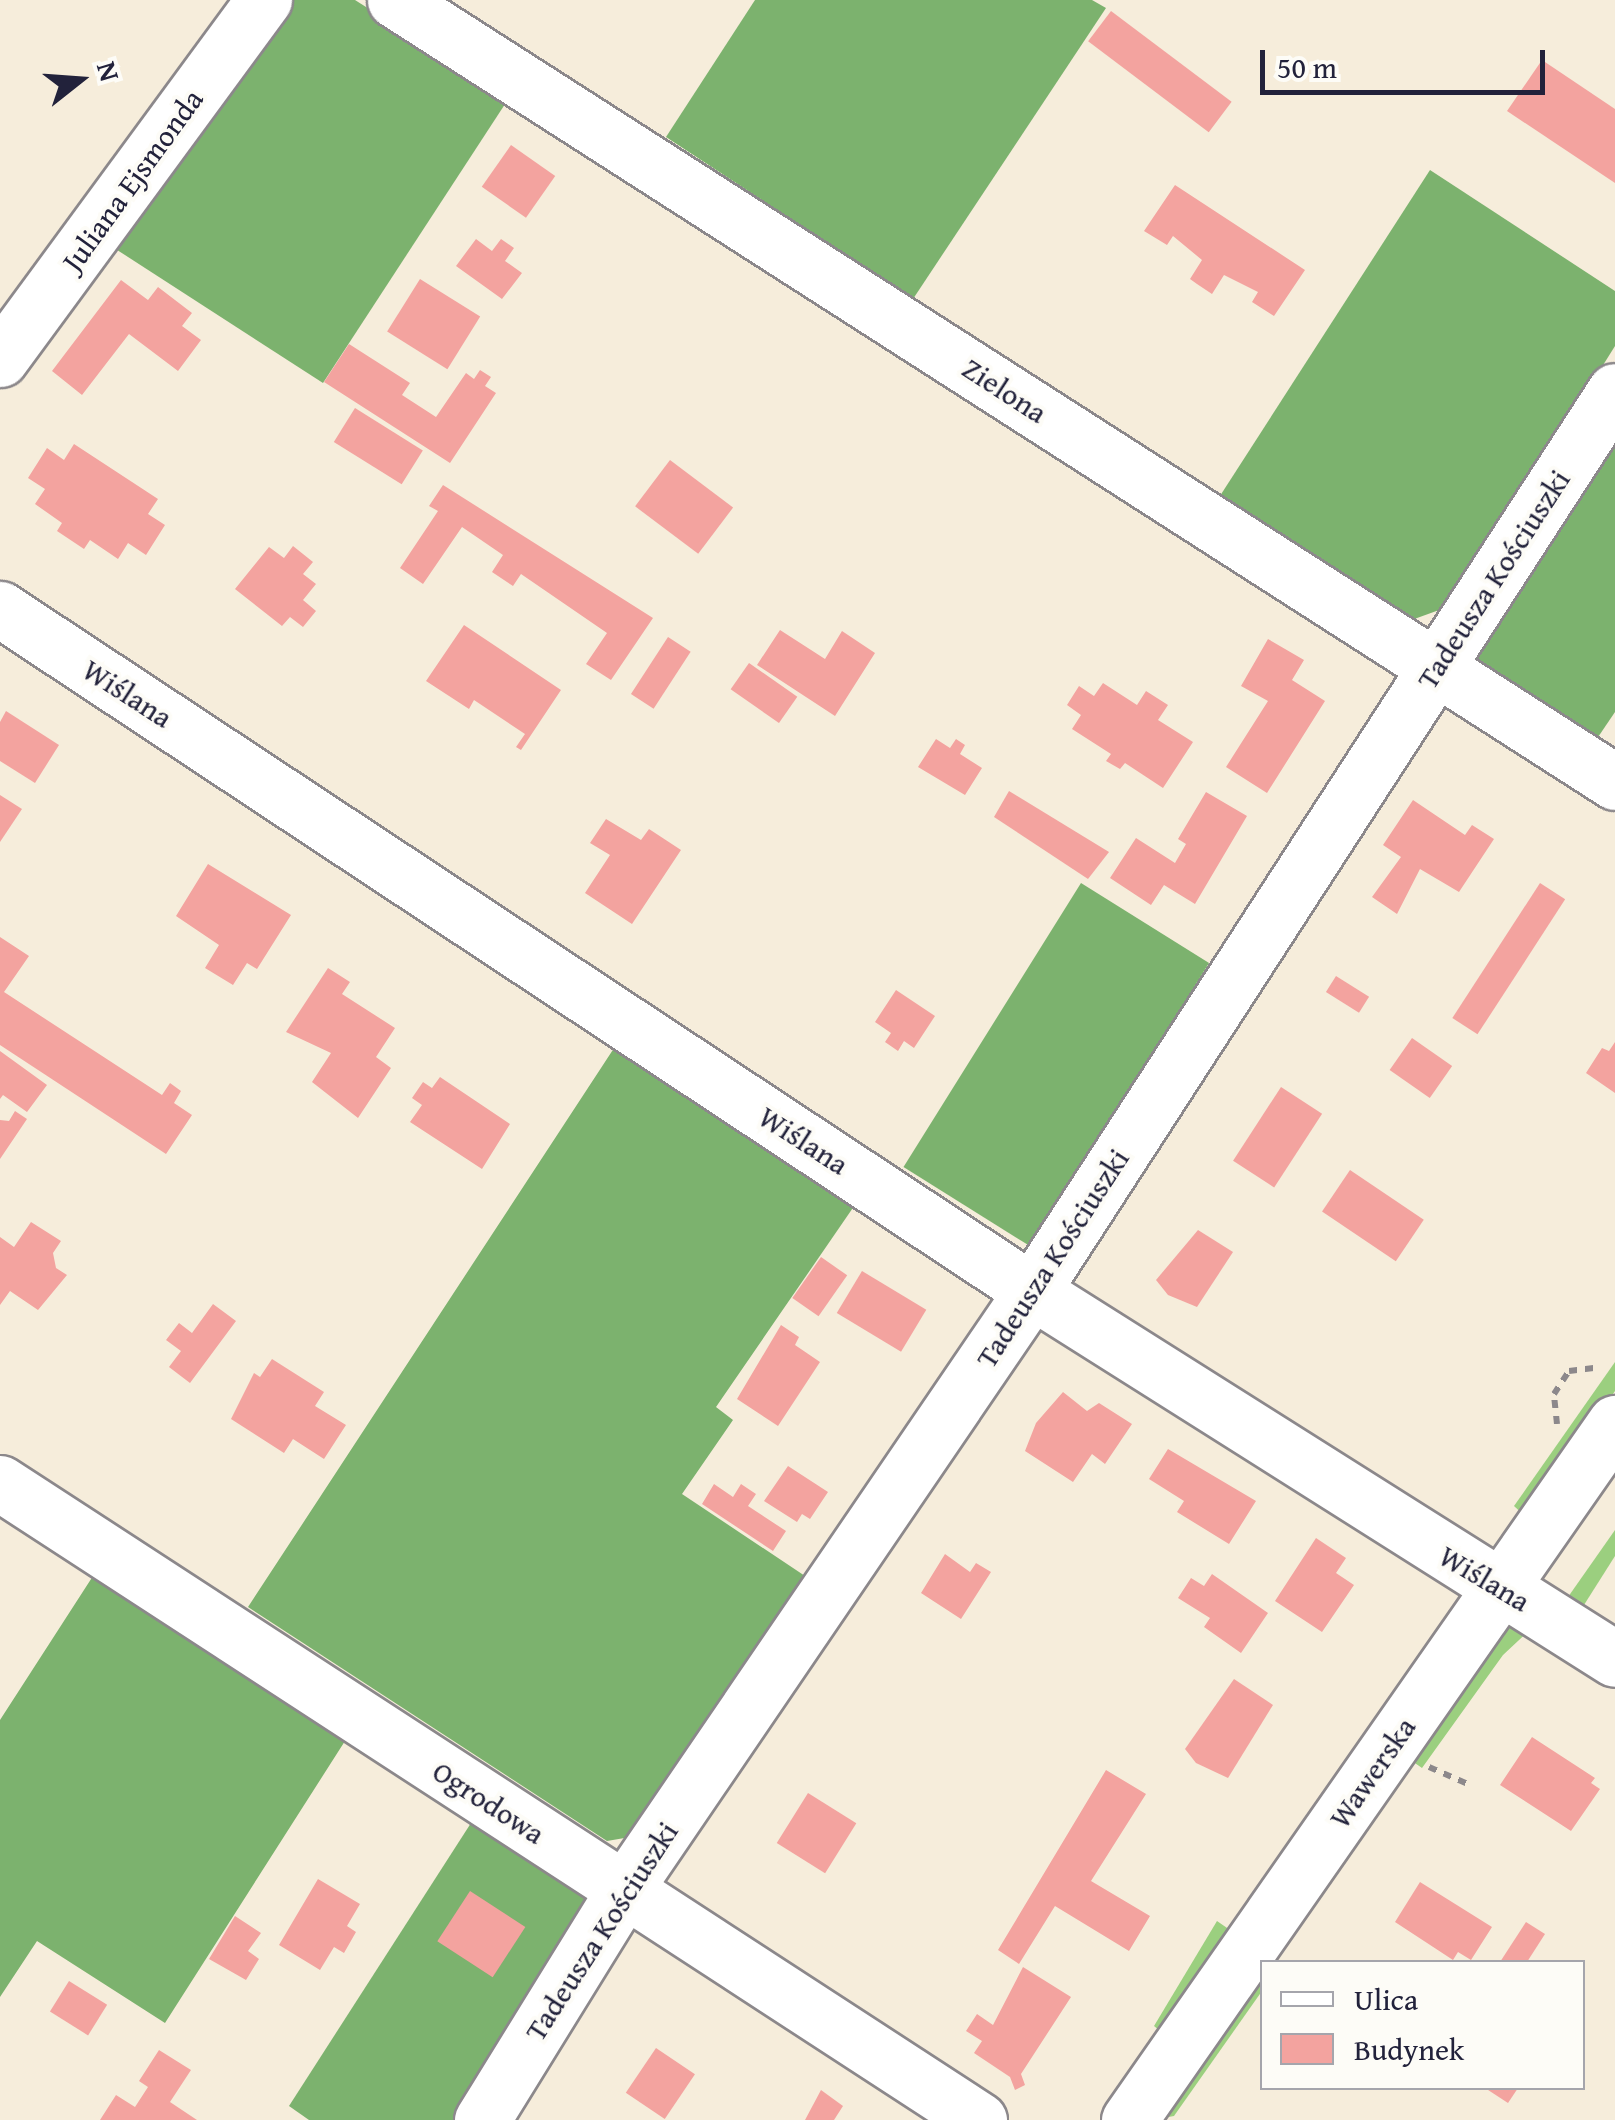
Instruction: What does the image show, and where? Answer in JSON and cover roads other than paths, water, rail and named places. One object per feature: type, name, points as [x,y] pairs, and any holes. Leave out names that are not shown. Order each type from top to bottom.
[{"type":"street","name":"Juliana Ejsmonda","points":[[0,360],[264,0]]},
{"type":"street","name":"Zielona","points":[[394,0],[1615,782]]},
{"type":"street","name":"Tadeusza Kościuszki","points":[[482,2120],[624,1890],[1032,1291],[1615,392]]},
{"type":"street","name":"Wiślana","points":[[0,609],[1032,1291],[1615,1659]]},
{"type":"street","name":"Wawerska","points":[[1129,2120],[1615,1423]]},
{"type":"street","name":"Ogrodowa","points":[[0,1483],[979,2120]]}]
